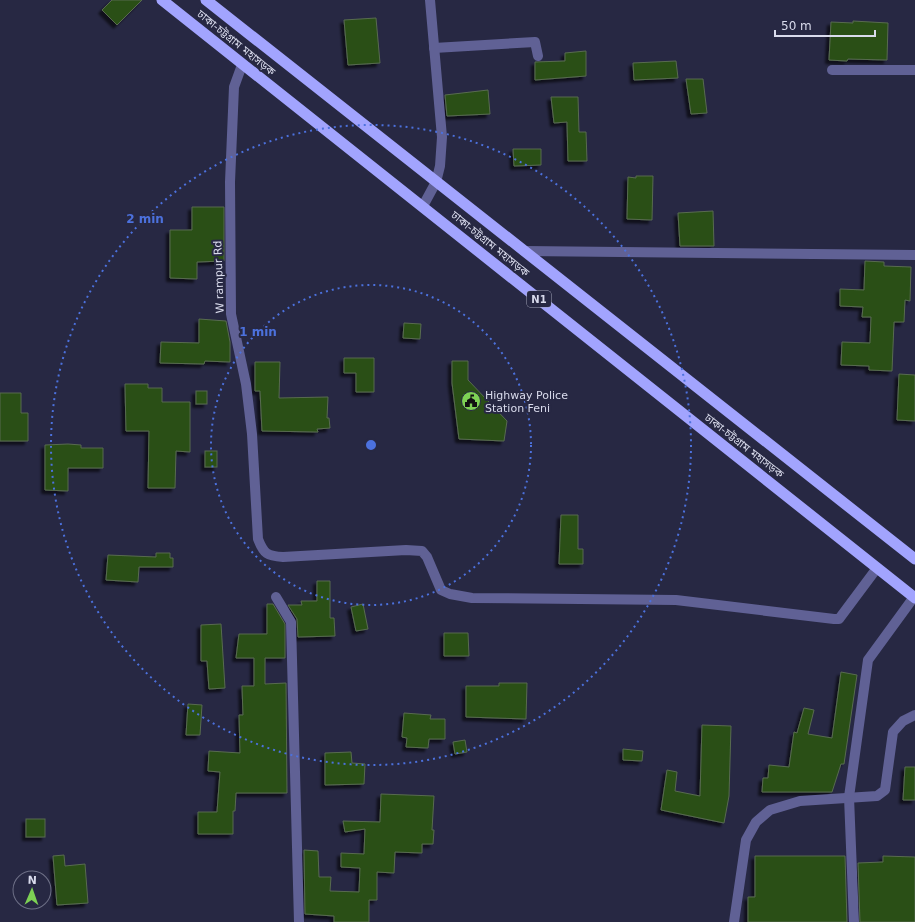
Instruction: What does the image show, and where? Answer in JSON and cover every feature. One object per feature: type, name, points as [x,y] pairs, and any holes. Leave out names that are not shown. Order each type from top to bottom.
[{"type":"highway","name":"ঢাকা-চট্টগ্রাম মহাসড়ক","points":[[162,0],[914,597]]},
{"type":"highway","name":"ঢাকা-চট্টগ্রাম মহাসড়ক","points":[[206,0],[915,559]]},
{"type":"street","points":[[423,206],[436,182],[440,166],[442,137],[430,0]]},
{"type":"street","points":[[434,48],[535,42],[538,56]]},
{"type":"street","name":"W rampur Rd","points":[[242,65],[234,87],[230,182],[231,314],[246,384],[252,434],[258,539],[262,548],[270,556],[283,557],[406,550],[422,551],[428,557],[441,590],[457,596],[480,598],[676,600],[834,620],[839,619],[877,568]]},
{"type":"street","points":[[832,70],[915,70]]},
{"type":"street","points":[[524,251],[915,256]]},
{"type":"street","points":[[276,597],[292,622],[299,922]]},
{"type":"street","points":[[854,922],[849,797],[868,660],[914,597]]},
{"type":"street","points":[[734,922],[746,840],[756,822],[770,810],[800,801],[877,796],[884,790],[893,732],[903,721],[915,715]]},
{"type":"building","points":[[112,0],[142,0],[117,25],[102,10]]},
{"type":"building","points":[[376,18],[380,63],[348,65],[344,20]]},
{"type":"building","points":[[853,21],[888,23],[887,60],[829,60],[831,22],[853,23]]},
{"type":"building","points":[[586,51],[586,76],[535,80],[535,62],[565,61],[565,53]]},
{"type":"building","points":[[676,61],[678,78],[634,80],[633,63]]},
{"type":"building","points":[[686,79],[703,79],[707,113],[691,114]]},
{"type":"building","points":[[488,90],[490,114],[447,116],[445,95]]},
{"type":"building","points":[[551,97],[578,97],[579,132],[586,132],[587,161],[568,161],[567,122],[554,123]]},
{"type":"building","points":[[513,149],[541,149],[541,165],[514,166]]},
{"type":"building","points":[[636,176],[653,176],[652,220],[627,219],[628,177],[636,178]]},
{"type":"building","points":[[192,207],[224,207],[224,261],[197,262],[197,279],[170,278],[170,230],[192,230]]},
{"type":"building","points":[[713,211],[714,246],[680,246],[678,213]]},
{"type":"building","points":[[865,261],[884,262],[884,266],[911,267],[910,301],[905,300],[904,322],[894,322],[892,371],[869,370],[869,366],[841,365],[842,342],[870,343],[871,317],[862,317],[863,307],[840,306],[840,289],[864,290]]},
{"type":"building","points":[[199,319],[226,321],[230,342],[230,362],[205,361],[204,364],[160,363],[161,342],[199,343]]},
{"type":"building","points":[[404,323],[421,324],[420,339],[403,338]]},
{"type":"building","points":[[344,358],[374,358],[374,392],[356,392],[356,373],[344,373]]},
{"type":"building","name":"Highway Police Station Feni","points":[[452,361],[468,361],[468,380],[507,421],[504,441],[459,439],[452,383]]},
{"type":"building","points":[[255,362],[280,362],[279,398],[328,397],[327,418],[329,418],[330,428],[317,429],[318,432],[262,431],[260,391],[255,391]]},
{"type":"building","points":[[899,374],[915,375],[915,421],[897,420]]},
{"type":"building","points":[[125,384],[148,384],[148,388],[162,388],[162,402],[190,402],[190,452],[176,451],[175,488],[148,488],[149,431],[126,431]]},
{"type":"building","points":[[196,391],[207,391],[207,404],[196,404]]},
{"type":"building","points":[[0,393],[21,393],[21,413],[28,413],[28,441],[0,441]]},
{"type":"building","points":[[45,445],[81,445],[81,448],[103,448],[103,468],[68,468],[68,491],[45,490]]},
{"type":"building","points":[[205,451],[217,451],[217,467],[205,467]]},
{"type":"building","points":[[561,515],[578,515],[578,549],[583,549],[583,564],[559,564]]},
{"type":"building","points":[[156,553],[170,553],[170,558],[173,558],[173,567],[139,567],[138,582],[106,580],[108,555],[156,557]]},
{"type":"building","points":[[317,581],[330,581],[330,618],[334,618],[335,636],[298,637],[297,619],[288,605],[302,605],[301,601],[317,601]]},
{"type":"building","points":[[267,604],[273,604],[285,624],[285,658],[265,658],[265,684],[286,683],[287,793],[236,793],[235,811],[233,811],[233,834],[198,834],[198,812],[217,812],[220,772],[208,771],[209,751],[240,753],[239,715],[243,715],[242,686],[254,686],[254,658],[236,658],[239,634],[267,634]]},
{"type":"building","points":[[363,604],[368,629],[356,631],[351,607]]},
{"type":"building","points":[[221,624],[225,688],[209,689],[207,661],[201,661],[201,625]]},
{"type":"building","points":[[444,633],[468,633],[469,656],[444,656]]},
{"type":"building","points":[[841,672],[857,675],[844,764],[841,764],[832,792],[762,792],[763,778],[768,778],[769,765],[789,767],[794,732],[797,733],[804,708],[814,710],[808,734],[832,738]]},
{"type":"building","points":[[499,683],[527,683],[526,719],[466,717],[466,686],[499,686]]},
{"type":"building","points":[[188,704],[202,705],[200,735],[186,735]]},
{"type":"building","points":[[404,713],[431,715],[430,719],[445,719],[445,739],[429,739],[428,748],[406,747],[407,738],[402,737]]},
{"type":"building","points":[[702,725],[731,726],[729,796],[724,823],[661,810],[667,770],[677,772],[675,791],[700,796]]},
{"type":"building","points":[[465,740],[467,752],[455,754],[453,742]]},
{"type":"building","points":[[623,749],[643,751],[642,761],[623,760]]},
{"type":"building","points":[[351,752],[352,763],[365,764],[364,784],[325,785],[325,753]]},
{"type":"building","points":[[905,767],[915,767],[915,800],[903,800]]},
{"type":"building","points":[[381,794],[434,796],[432,830],[434,830],[433,844],[422,844],[422,853],[395,852],[394,873],[377,872],[377,900],[369,900],[369,922],[334,922],[334,916],[305,914],[304,850],[318,851],[319,877],[331,877],[330,891],[359,892],[360,868],[341,867],[341,853],[364,854],[365,829],[345,832],[343,821],[380,822]]},
{"type":"building","points":[[26,819],[45,819],[45,837],[26,837]]},
{"type":"building","points":[[64,855],[65,866],[85,864],[88,903],[57,905],[53,856]]},
{"type":"building","points":[[755,856],[845,856],[847,922],[748,922],[748,897],[755,897]]},
{"type":"building","points":[[883,856],[915,857],[915,922],[860,922],[858,863],[883,862]]},
{"type":"place","name":"Highway Police Station Feni","points":[[471,401]]}]
